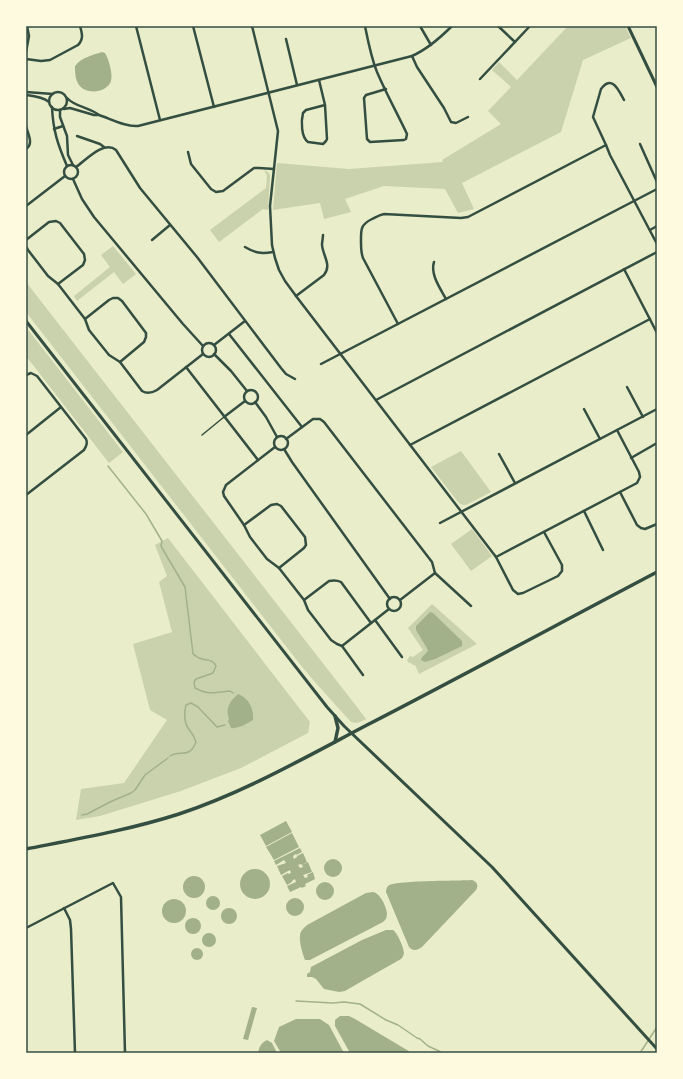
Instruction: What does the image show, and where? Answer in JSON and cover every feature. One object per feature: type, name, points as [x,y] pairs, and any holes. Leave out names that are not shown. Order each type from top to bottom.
[{"type":"main road","points":[[26,849],[118,831],[179,814],[222,798],[335,742],[657,572]]},
{"type":"main road","points":[[335,716],[338,728],[335,742]]},
{"type":"street","points":[[26,52],[28,36],[27,26]]},
{"type":"street","points":[[26,59],[41,61],[50,60],[78,45],[82,36],[80,26]]},
{"type":"street","points":[[136,26],[160,120]]},
{"type":"street","points":[[193,26],[214,107]]},
{"type":"street","points":[[252,26],[278,131],[270,215],[273,252],[282,275],[296,296],[496,557],[513,590],[518,594],[523,594],[558,576],[562,572],[562,565],[544,532]]},
{"type":"street","points":[[365,26],[375,66],[386,89],[407,134],[407,137],[404,140],[371,142],[367,139],[364,98],[366,95],[386,89]]},
{"type":"street","points":[[420,26],[431,45]]},
{"type":"street","points":[[52,107],[56,110],[70,108],[99,115],[133,126],[298,86],[412,56],[422,52],[452,26]]},
{"type":"street","points":[[498,26],[515,42]]},
{"type":"street","points":[[480,79],[530,26]]},
{"type":"street","points":[[628,26],[657,87]]},
{"type":"street","points":[[286,39],[298,86]]},
{"type":"street","points":[[412,56],[417,67],[444,108],[451,122],[456,123],[468,117]]},
{"type":"street","points":[[319,80],[324,105],[327,136],[326,141],[325,143],[320,144],[306,141],[304,137],[302,119],[303,113],[306,110],[324,105]]},
{"type":"street","points":[[624,100],[618,88],[614,85],[607,84],[601,89],[593,117],[657,244]]},
{"type":"street","points":[[26,92],[53,94],[57,92],[61,93],[70,101],[99,115]]},
{"type":"street","points":[[50,103],[50,98],[53,94]]},
{"type":"street","points":[[26,95],[45,99],[50,103],[52,107],[54,129],[58,145],[67,166]]},
{"type":"street","points":[[66,98],[67,103],[61,109],[60,117],[67,136],[69,157],[72,165]]},
{"type":"street","points":[[26,126],[31,143],[26,149]]},
{"type":"street","points":[[54,129],[63,126]]},
{"type":"street","points":[[76,136],[100,144],[104,147]]},
{"type":"street","points":[[640,144],[657,182]]},
{"type":"street","points":[[398,324],[362,255],[361,231],[365,223],[384,214],[468,217],[606,145]]},
{"type":"street","points":[[76,167],[104,147],[111,147],[116,150],[140,188],[214,279],[281,368],[286,374],[295,379]]},
{"type":"street","points":[[188,152],[191,164],[211,189],[216,192],[223,191],[254,168],[274,169]]},
{"type":"street","points":[[65,176],[64,171],[67,166],[72,165],[76,167],[78,174],[73,179]]},
{"type":"street","points":[[65,176],[73,179],[82,199],[94,217],[203,346],[202,351],[206,356],[210,357],[214,354],[216,351],[214,345]]},
{"type":"street","points":[[26,206],[65,176]]},
{"type":"street","points":[[321,364],[657,189]]},
{"type":"street","points":[[26,240],[49,222],[56,221],[60,223],[84,254],[85,260],[83,265],[58,284]]},
{"type":"street","points":[[152,240],[170,225]]},
{"type":"street","points":[[650,230],[657,226]]},
{"type":"street","points":[[296,296],[327,270],[322,245],[323,235]]},
{"type":"street","points":[[26,246],[48,276],[58,284],[85,319],[90,330],[109,355],[120,362],[142,391],[152,393],[204,354]]},
{"type":"street","points":[[245,247],[260,253],[273,252]]},
{"type":"street","points":[[376,400],[657,252]]},
{"type":"street","points":[[434,262],[432,269],[434,275],[446,298]]},
{"type":"street","points":[[624,269],[650,319],[656,326],[657,333]]},
{"type":"street","points":[[85,319],[111,299],[118,298],[122,301],[146,333],[146,336],[144,342],[120,362]]},
{"type":"street","points":[[410,444],[650,319]]},
{"type":"street","points":[[26,321],[327,707],[352,733],[492,866],[657,1049]]},
{"type":"street","points":[[214,345],[245,322]]},
{"type":"street","points":[[229,334],[302,427]]},
{"type":"street","points":[[203,346],[209,343],[214,345]]},
{"type":"street","points":[[214,354],[231,371],[246,391]]},
{"type":"street","points":[[186,367],[258,460]]},
{"type":"street","points":[[26,375],[31,373],[37,376],[87,442],[84,450],[26,495]]},
{"type":"street","points":[[627,387],[642,417]]},
{"type":"street","points":[[245,401],[250,404],[255,402],[258,396],[256,392],[252,390],[246,391]]},
{"type":"street","points":[[245,401],[244,396],[246,391]]},
{"type":"street","points":[[224,417],[245,401]]},
{"type":"street","points":[[255,402],[266,417],[277,437]]},
{"type":"street","points":[[26,435],[61,407]]},
{"type":"street","points":[[584,409],[600,439]]},
{"type":"street","points":[[440,523],[657,409]]},
{"type":"street","points":[[286,439],[313,419],[320,419],[324,422],[432,562],[435,573],[472,606]]},
{"type":"street","points":[[496,557],[635,484],[639,479],[640,473],[617,430]]},
{"type":"street","points":[[277,437],[282,436],[286,439],[288,444],[284,449]]},
{"type":"street","points":[[275,447],[274,443],[277,437]]},
{"type":"street","points":[[631,458],[657,443]]},
{"type":"street","points":[[275,447],[226,486],[223,492],[226,500],[244,525],[250,537],[267,559],[279,568],[304,600],[308,610],[330,640],[342,646],[363,675]]},
{"type":"street","points":[[275,447],[280,450],[284,449]]},
{"type":"street","points":[[284,449],[390,599]]},
{"type":"street","points":[[499,454],[515,484]]},
{"type":"street","points":[[620,492],[639,527],[645,529],[657,524]]},
{"type":"street","points":[[244,525],[271,505],[277,504],[281,506],[305,537],[306,542],[304,548],[279,568]]},
{"type":"street","points":[[584,511],[603,550]]},
{"type":"street","points":[[400,600],[435,573]]},
{"type":"street","points":[[304,600],[332,580],[341,582],[371,623]]},
{"type":"street","points":[[390,599],[396,598],[400,600]]},
{"type":"street","points":[[389,609],[388,603],[390,599]]},
{"type":"street","points":[[389,609],[394,611],[399,609],[401,604],[400,600]]},
{"type":"street","points":[[342,646],[389,609]]},
{"type":"street","points":[[375,620],[402,657]]},
{"type":"street","points":[[26,928],[113,883],[121,897],[125,1053]]},
{"type":"street","points":[[64,908],[70,920],[71,929],[75,1053]]},
{"type":"lane","points":[[202,435],[224,417]]},
{"type":"shaded area","points":[[568,26],[625,26],[631,38],[583,60],[561,132],[462,183],[474,209],[458,213],[445,189],[384,186],[345,199],[351,212],[324,219],[320,203],[273,210],[277,163],[349,169],[443,162],[442,160],[501,124],[488,111],[511,87],[492,70],[499,62],[517,80]]},
{"type":"shaded area","points":[[102,52],[105,53],[109,63],[111,81],[109,85],[101,90],[86,90],[78,83],[75,66],[84,59]]},
{"type":"shaded area","points":[[264,170],[269,173],[270,176],[268,210],[263,209],[219,242],[210,230],[266,188],[267,176]]},
{"type":"shaded area","points":[[113,246],[136,274],[123,284],[114,272],[77,301],[74,296],[110,267],[101,255]]},
{"type":"shaded area","points":[[26,282],[366,719],[356,723],[350,721],[299,663],[26,312]]},
{"type":"shaded area","points":[[26,327],[123,452],[109,463],[26,356]]},
{"type":"shaded area","points":[[461,451],[491,492],[465,505],[458,502],[431,467]]},
{"type":"shaded area","points":[[472,529],[492,556],[471,571],[451,544]]},
{"type":"shaded area","points":[[168,538],[310,722],[308,733],[241,768],[181,791],[100,816],[76,820],[81,789],[124,783],[167,720],[150,710],[133,644],[172,632],[159,582],[167,576],[155,545]]},
{"type":"shaded area","points":[[432,604],[477,644],[419,674],[415,665],[409,663],[407,660],[410,656],[413,657],[423,650],[408,628]]},
{"type":"shaded area","points":[[430,612],[433,613],[462,641],[462,646],[435,659],[425,662],[421,660],[428,650],[416,630],[416,626]]},
{"type":"shaded area","points":[[238,694],[245,698],[250,704],[253,712],[253,720],[245,725],[231,728],[228,721],[228,708]]},
{"type":"shaded area","points":[[286,821],[292,832],[266,846],[260,835]]},
{"type":"shaded area","points":[[292,833],[299,847],[274,860],[266,847]]},
{"type":"shaded area","points":[[300,848],[302,852],[293,856],[294,859],[303,853],[307,862],[302,865],[308,862],[312,872],[303,875],[305,878],[313,872],[315,879],[305,884],[306,886],[290,892],[287,886],[296,882],[295,879],[287,885],[282,876],[291,873],[290,870],[281,875],[277,866],[286,863],[284,860],[276,865],[274,861]],"holes":[[[301,864],[303,867],[300,868],[298,865]]]},
{"type":"shaded area","points":[[329,859],[337,859],[342,864],[340,875],[337,877],[329,877],[324,872],[324,864]]},
{"type":"shaded area","points":[[255,869],[261,870],[269,878],[269,890],[261,898],[255,899],[249,898],[241,890],[240,884],[241,878],[249,870]]},
{"type":"shaded area","points":[[194,876],[202,879],[205,887],[202,895],[194,898],[186,895],[183,887],[186,879]]},
{"type":"shaded area","points":[[472,880],[477,884],[476,890],[422,947],[412,950],[409,947],[386,892],[388,886],[393,884],[414,882]]},
{"type":"shaded area","points":[[325,882],[329,883],[333,887],[333,895],[329,899],[325,900],[321,899],[317,895],[316,891],[317,887],[321,883]]},
{"type":"shaded area","points":[[373,892],[380,897],[385,907],[387,914],[384,921],[310,960],[305,960],[300,939],[302,930],[307,925],[366,893]]},
{"type":"shaded area","points":[[210,896],[216,896],[220,900],[220,906],[216,910],[210,910],[206,906],[206,900]]},
{"type":"shaded area","points":[[295,898],[302,900],[304,907],[302,914],[295,916],[288,914],[286,907],[288,900]]},
{"type":"shaded area","points":[[174,899],[182,903],[186,911],[182,919],[174,923],[166,919],[162,911],[166,903]]},
{"type":"shaded area","points":[[229,908],[236,913],[237,916],[232,923],[229,924],[222,919],[221,916],[226,909]]},
{"type":"shaded area","points":[[193,918],[200,923],[201,926],[196,933],[193,934],[186,929],[185,926],[190,919]]},
{"type":"shaded area","points":[[386,930],[395,931],[403,948],[404,953],[401,959],[345,991],[339,992],[324,989],[316,979],[307,977],[311,967],[362,940]]},
{"type":"shaded area","points":[[206,933],[212,933],[216,937],[216,943],[212,947],[206,947],[202,943],[202,937]]},
{"type":"shaded area","points":[[195,948],[199,948],[203,954],[199,960],[195,960],[191,956],[191,952]]},
{"type":"shaded area","points":[[252,1007],[257,1008],[248,1040],[243,1039]]},
{"type":"shaded area","points":[[340,1016],[349,1016],[355,1019],[412,1053],[350,1053],[335,1026],[335,1020]]},
{"type":"shaded area","points":[[296,1019],[320,1019],[329,1025],[344,1053],[281,1053],[274,1041],[279,1027]]},
{"type":"shaded area","points":[[267,1040],[272,1043],[277,1053],[258,1053],[263,1042]]},
{"type":"waterway","points":[[108,466],[146,514],[162,541],[162,548],[185,587],[193,654],[199,658],[213,662],[216,666],[213,673],[196,679],[194,682],[195,688],[209,693],[230,691],[233,693]]},
{"type":"waterway","points":[[170,756],[177,753],[190,751],[196,742],[185,720],[186,705],[191,703],[198,707],[217,727],[225,725]]},
{"type":"waterway","points":[[82,815],[131,793],[135,790],[145,775],[168,758]]},
{"type":"waterway","points":[[296,1001],[333,1003],[344,1002],[360,1004],[386,1020],[398,1025],[428,1046],[443,1053]]},
{"type":"waterway","points":[[640,1053],[657,1027]]}]
